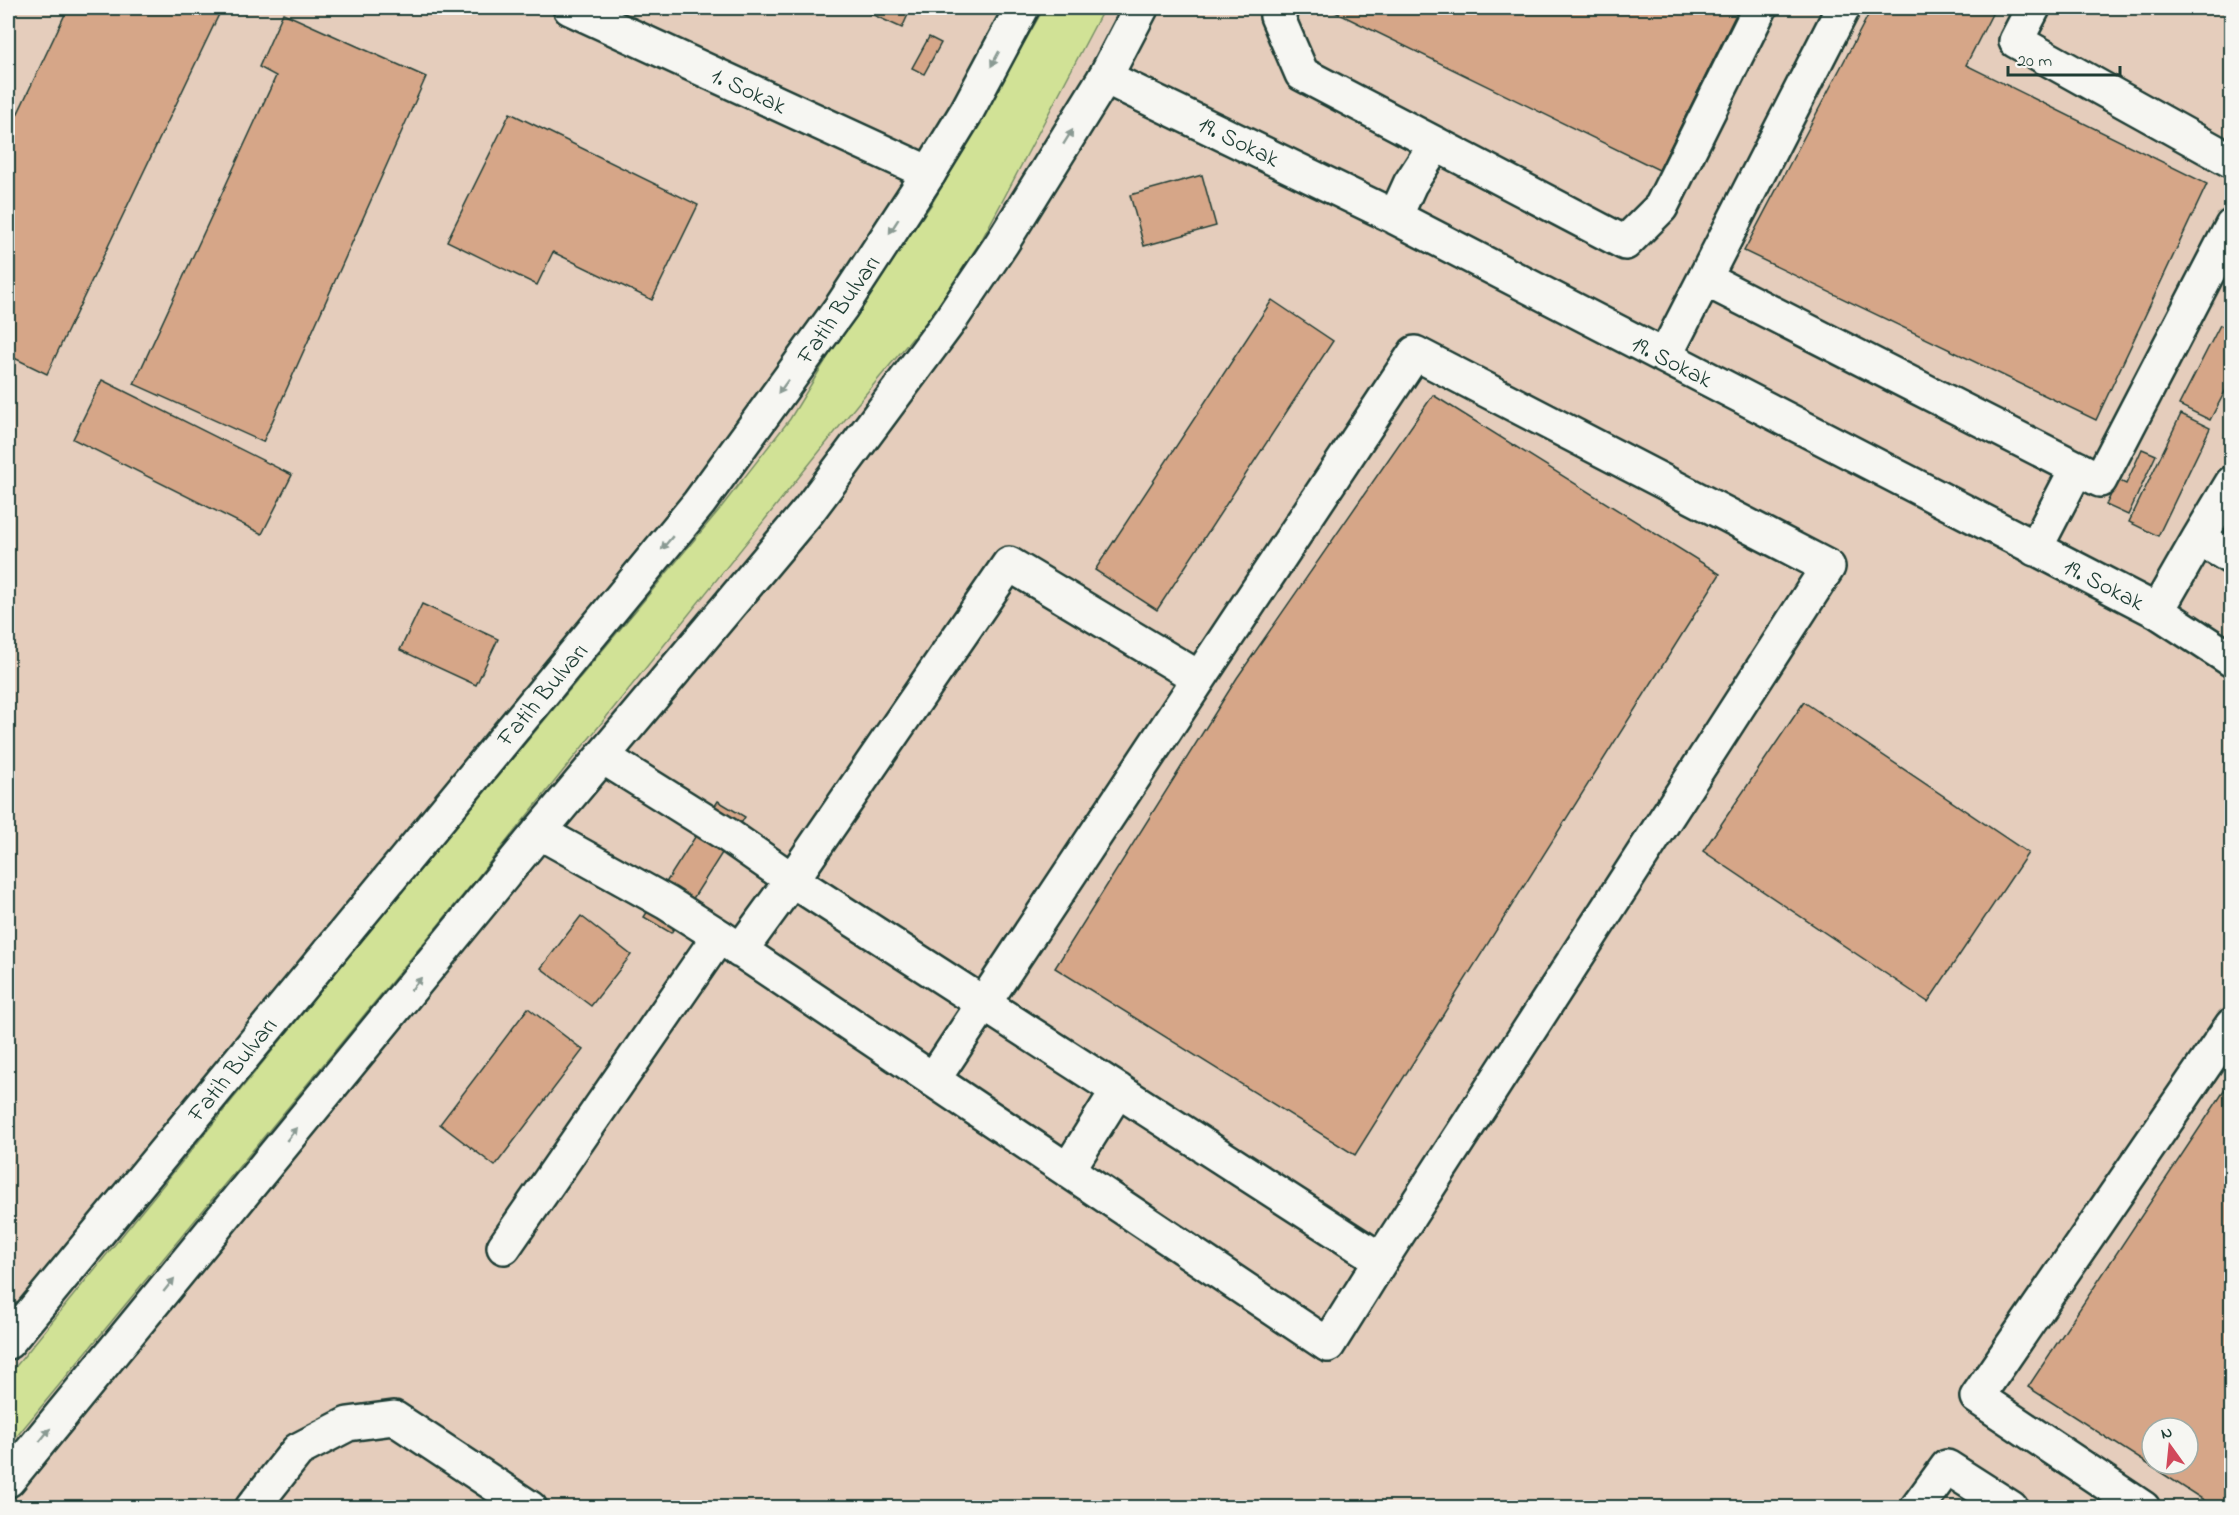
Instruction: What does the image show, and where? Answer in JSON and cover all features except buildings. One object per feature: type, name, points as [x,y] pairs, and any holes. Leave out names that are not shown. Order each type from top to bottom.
[{"type":"main road","name":"1. Sokak","points":[[570,8],[929,173]]},
{"type":"main road","name":"Fatih Bulvarı","points":[[8,1342],[699,503],[842,306],[929,173],[968,111],[1022,8]]},
{"type":"main road","points":[[8,1480],[539,832],[809,510],[951,319],[1002,243],[1105,77],[1142,8]]},
{"type":"main road","points":[[1281,8],[1277,16],[1302,74],[1625,243],[1661,207],[1760,8]]},
{"type":"main road","points":[[1665,356],[1843,8]]},
{"type":"main road","points":[[2033,8],[2016,41],[2232,161]]},
{"type":"main road","name":"19. Sokak","points":[[1105,77],[1395,217],[1665,356],[2157,612],[2232,660]]},
{"type":"main road","points":[[1395,217],[1410,184],[1436,144]]},
{"type":"main road","points":[[1705,279],[2100,480],[2232,226]]},
{"type":"main road","points":[[539,832],[667,903],[729,943],[933,1080],[1328,1344],[1828,567],[1415,353],[933,1080]]},
{"type":"main road","points":[[2035,549],[2077,468]]},
{"type":"main road","points":[[2157,612],[2232,483]]},
{"type":"main road","points":[[2199,538],[2232,558]]},
{"type":"main road","points":[[504,1247],[729,943],[792,880],[1009,564],[1199,678]]},
{"type":"main road","points":[[603,757],[726,834],[792,880],[1381,1260]]},
{"type":"main road","points":[[2143,1508],[1977,1398],[2232,1025]]},
{"type":"main road","points":[[1068,1170],[1118,1090]]},
{"type":"main road","points":[[252,1508],[298,1450],[348,1424],[394,1418],[530,1508]]},
{"type":"main road","points":[[1917,1508],[1947,1467],[2011,1508]]},
{"type":"shaded area","points":[[8,8],[2231,8],[2231,1507],[8,1507]]},
{"type":"green space","points":[[1044,8],[1104,8],[982,239],[932,315],[864,396],[473,883],[8,1447],[8,1376],[371,929],[719,510],[790,419],[855,312],[931,205]]}]
